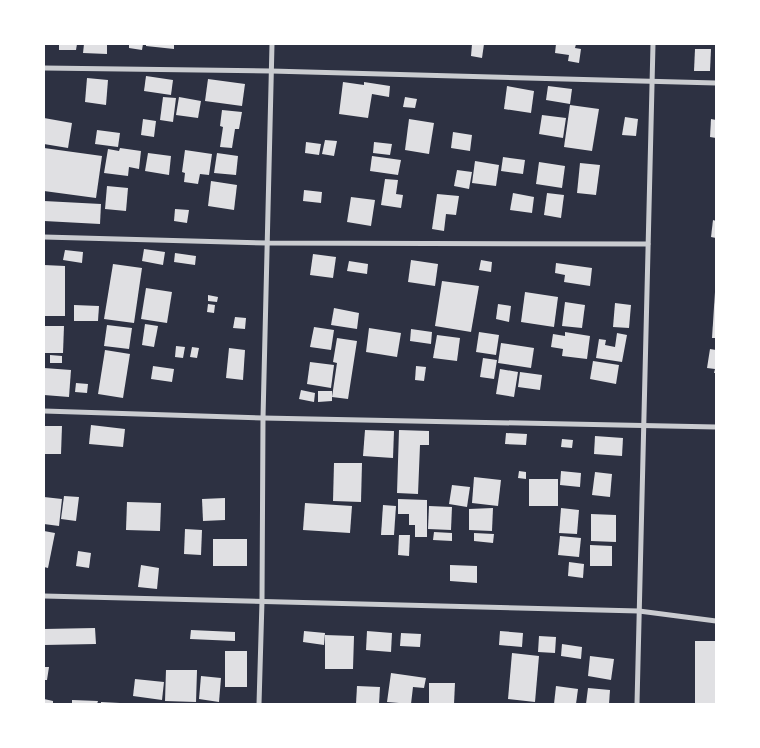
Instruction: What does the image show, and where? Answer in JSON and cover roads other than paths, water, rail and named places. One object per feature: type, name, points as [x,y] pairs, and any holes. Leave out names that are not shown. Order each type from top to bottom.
[{"type":"street","points":[[259,704],[262,601],[263,418],[272,44]]},
{"type":"street","points":[[637,704],[653,44]]},
{"type":"street","points":[[44,68],[271,71],[716,83]]},
{"type":"street","points":[[44,237],[267,243],[648,244]]},
{"type":"street","points":[[44,411],[263,418],[716,427]]},
{"type":"street","points":[[44,596],[639,611],[716,621]]}]
